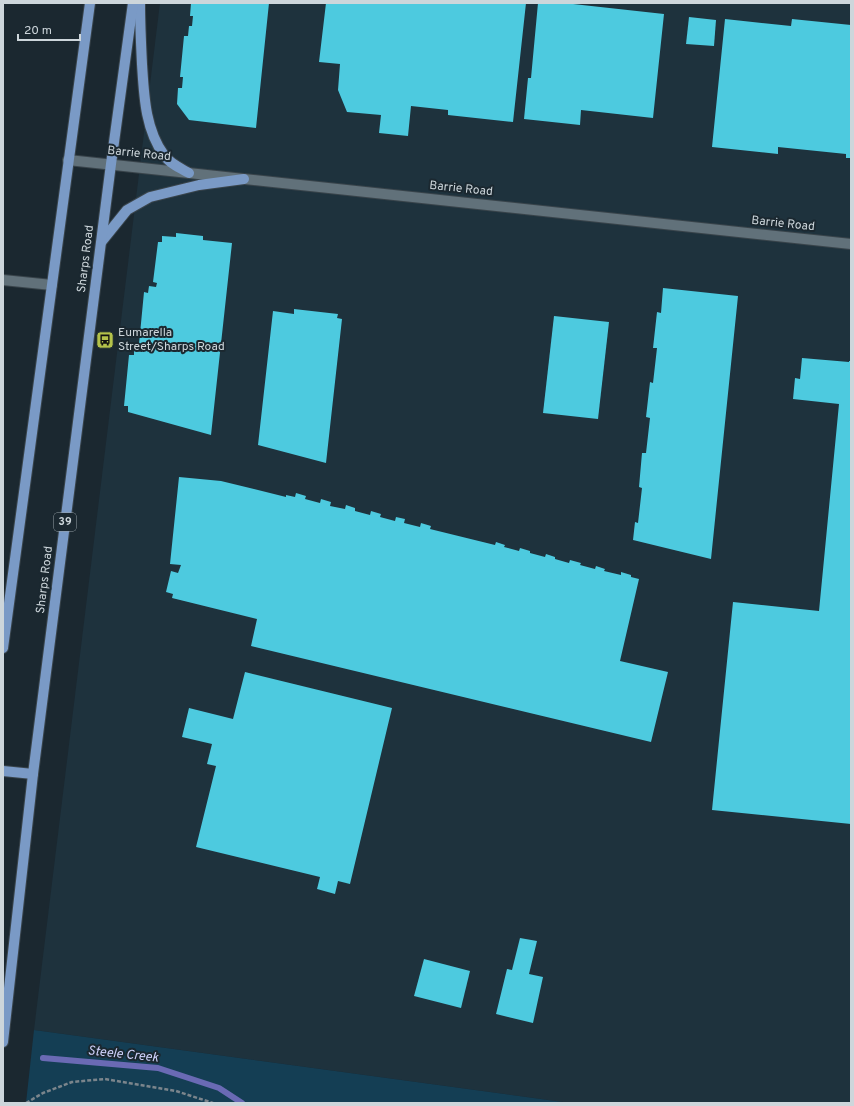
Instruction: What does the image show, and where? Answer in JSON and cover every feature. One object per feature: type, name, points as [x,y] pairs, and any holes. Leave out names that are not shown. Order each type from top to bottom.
[{"type":"main road","points":[[3,644],[90,3]]},
{"type":"main road","name":"Sharps Road","points":[[3,1042],[33,774],[133,3]]},
{"type":"main road","points":[[140,3],[140,34],[144,97],[153,135],[164,156],[188,173]]},
{"type":"main road","points":[[101,242],[128,210],[150,198],[199,185],[244,179]]},
{"type":"main road","points":[[3,771],[33,774]]},
{"type":"street","name":"Barrie Road","points":[[68,160],[851,244]]},
{"type":"street","points":[[3,280],[52,285]]},
{"type":"path","points":[[26,1103],[43,1093],[72,1082],[105,1079],[176,1091],[213,1103]]},
{"type":"shaded area","points":[[160,3],[851,3],[851,1103],[570,1103],[34,1030]]},
{"type":"shaded area","points":[[34,1030],[570,1103],[26,1103]]},
{"type":"building","points":[[191,3],[269,3],[256,128],[189,120],[177,104],[178,88],[182,88],[183,77],[180,77],[184,36],[188,36],[189,26],[192,26],[193,16],[190,16]]},
{"type":"building","points":[[326,3],[526,3],[513,122],[448,115],[448,110],[411,106],[408,136],[379,133],[381,115],[347,112],[338,90],[340,64],[319,62]]},
{"type":"building","points":[[538,3],[564,3],[664,14],[653,118],[581,110],[580,125],[524,119],[528,78],[531,78]]},
{"type":"building","points":[[689,17],[716,20],[714,46],[686,44]]},
{"type":"building","points":[[725,19],[791,26],[792,19],[851,25],[851,158],[846,158],[846,154],[778,147],[778,154],[712,147]]},
{"type":"building","points":[[176,233],[203,236],[203,240],[232,243],[211,435],[128,412],[128,406],[124,406],[129,355],[134,355],[134,351],[142,352],[143,344],[139,344],[144,292],[148,293],[149,286],[156,287],[157,283],[153,282],[158,242],[162,242],[162,236],[176,237]]},
{"type":"building","points":[[663,288],[738,296],[711,559],[633,540],[635,522],[638,523],[642,488],[639,487],[642,453],[646,453],[650,418],[646,417],[650,382],[653,383],[657,348],[653,348],[657,312],[661,313]]},
{"type":"building","points":[[294,309],[338,314],[337,318],[342,319],[326,463],[258,445],[273,311],[294,314]]},
{"type":"building","points":[[554,316],[609,322],[598,419],[543,413]]},
{"type":"building","points":[[802,358],[851,361],[851,824],[712,810],[733,602],[819,611],[839,404],[793,399],[795,378],[800,379]]},
{"type":"building","points":[[179,477],[221,481],[286,497],[286,495],[295,497],[296,493],[306,496],[305,499],[320,503],[321,499],[331,502],[330,506],[345,509],[346,505],[355,508],[355,511],[370,515],[371,511],[381,514],[380,517],[395,521],[396,517],[405,519],[404,523],[420,527],[421,523],[431,526],[430,529],[495,545],[496,542],[505,545],[504,547],[519,551],[520,548],[530,551],[530,553],[545,557],[546,554],[555,557],[555,559],[569,563],[570,560],[581,563],[580,565],[595,569],[596,566],[605,569],[604,571],[621,575],[621,572],[639,579],[620,661],[668,672],[651,742],[251,646],[257,619],[172,598],[173,594],[166,592],[171,571],[178,573],[181,565],[170,564]]},
{"type":"building","points":[[245,672],[392,708],[350,884],[338,881],[335,894],[317,889],[320,877],[196,847],[216,766],[207,764],[212,744],[182,737],[189,708],[233,719]]},
{"type":"building","points":[[520,938],[537,941],[529,974],[543,977],[533,1023],[496,1014],[507,969],[512,970]]},
{"type":"building","points":[[424,959],[470,971],[461,1008],[414,996]]},
{"type":"waterway","name":"Steele Creek","points":[[43,1058],[158,1068],[219,1088],[242,1103]]},
{"type":"place","name":"Eumarella Street/Sharps Road","points":[[105,340]]}]
